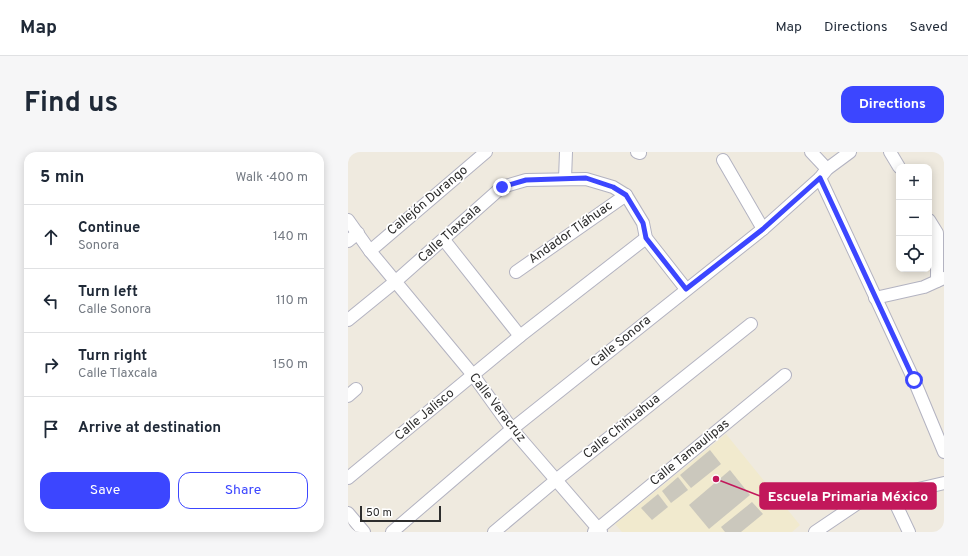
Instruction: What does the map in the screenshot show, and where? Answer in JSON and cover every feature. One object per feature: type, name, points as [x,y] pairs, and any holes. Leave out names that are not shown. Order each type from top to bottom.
[{"type":"street","name":"Callejón Durango","points":[[370,250],[486,152]]},
{"type":"street","points":[[565,179],[566,152]]},
{"type":"street","points":[[811,152],[823,174],[875,298],[914,380],[944,452]]},
{"type":"street","name":"Calle Sonora","points":[[392,532],[512,429],[763,229],[823,174],[850,152]]},
{"type":"street","points":[[890,152],[897,164]]},
{"type":"street","points":[[723,160],[763,229]]},
{"type":"street","name":"Calle Tlaxcala","points":[[348,320],[444,240],[502,187],[526,180],[586,178],[613,187],[626,195]]},
{"type":"street","points":[[626,195],[643,223],[646,238],[686,289]]},
{"type":"street","name":"Andador Tláhuac","points":[[516,272],[626,195]]},
{"type":"street","name":"Calle Veracruz","points":[[348,220],[370,250],[473,375],[512,429],[598,531]]},
{"type":"street","points":[[875,298],[924,287],[941,280],[937,233],[932,225]]},
{"type":"street","points":[[348,241],[358,233]]},
{"type":"street","name":"Calle Jalisco","points":[[348,478],[520,336],[646,238]]},
{"type":"street","points":[[444,240],[520,336]]},
{"type":"street","name":"Calle Chihuahua","points":[[494,532],[556,480],[751,324]]},
{"type":"street","name":"Calle Tamaulipas","points":[[598,531],[785,375]]},
{"type":"street","points":[[815,532],[858,503],[944,483]]},
{"type":"street","points":[[892,496],[910,532]]},
{"type":"street","points":[[348,513],[364,532]]},
{"type":"shaded area","points":[[726,434],[800,525],[792,532],[622,532],[615,524]]},
{"type":"building","points":[[710,450],[721,464],[691,488],[680,475]]},
{"type":"building","points":[[730,470],[750,495],[709,529],[689,505]]},
{"type":"building","points":[[678,477],[688,490],[671,503],[662,491]]},
{"type":"building","points":[[658,494],[668,507],[652,520],[641,508]]},
{"type":"building","points":[[752,502],[763,514],[741,532],[725,532],[721,527]]},
{"type":"place","name":"Escuela Primaria México","points":[[716,479]]},
{"type":"route","points":[[502,187],[526,180],[586,178],[613,187],[626,195],[643,223],[646,238],[686,289],[763,229],[820,178],[914,380]]}]
